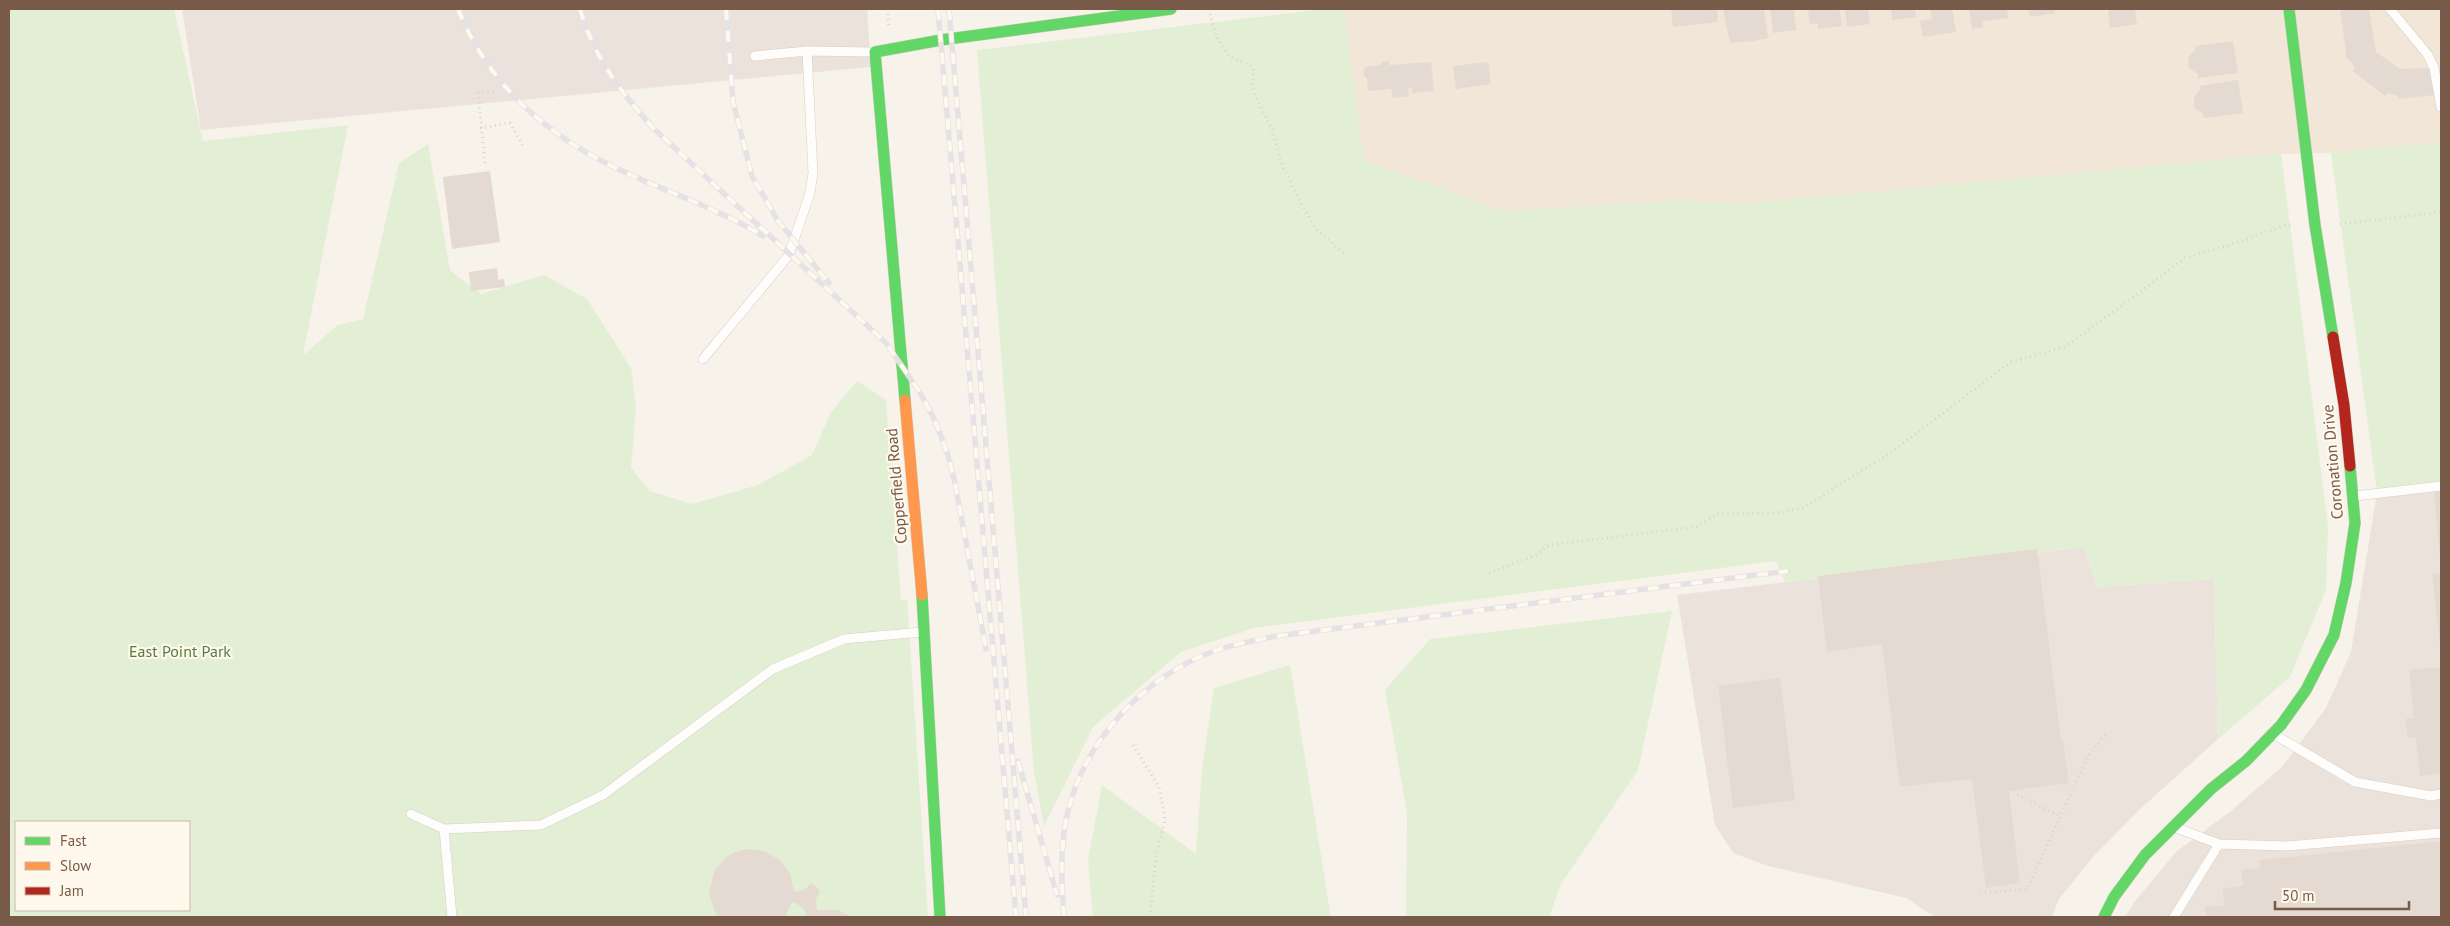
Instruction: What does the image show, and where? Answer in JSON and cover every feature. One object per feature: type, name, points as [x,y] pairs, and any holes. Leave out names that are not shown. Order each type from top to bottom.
[{"type":"street","points":[[875,52],[941,40],[1171,9]]},
{"type":"street","name":"Coronation Drive","points":[[2104,917],[2114,897],[2145,855],[2211,789],[2246,761],[2272,734],[2306,690],[2334,635],[2346,583],[2355,523],[2344,405],[2315,225],[2289,9]]},
{"type":"street","name":"Copperfield Road","points":[[875,52],[925,631],[940,917]]},
{"type":"lane","points":[[2390,9],[2428,55],[2434,68],[2441,108]]},
{"type":"lane","points":[[703,359],[789,255],[810,194],[813,173],[806,51]]},
{"type":"lane","points":[[755,56],[806,51],[875,52]]},
{"type":"lane","points":[[2353,496],[2441,486]]},
{"type":"lane","points":[[411,814],[444,829],[541,825],[603,795],[773,669],[844,639],[925,631]]},
{"type":"lane","points":[[2272,734],[2355,782],[2431,796],[2441,794]]},
{"type":"lane","points":[[2172,826],[2219,844],[2287,846],[2441,833]]},
{"type":"lane","points":[[444,829],[452,917]]},
{"type":"lane","points":[[2174,917],[2219,844]]},
{"type":"path","points":[[1209,9],[1216,36],[1230,57],[1253,67],[1253,86],[1256,97],[1272,130],[1282,165],[1302,205],[1316,229],[1347,256]]},
{"type":"path","points":[[485,163],[478,93],[497,91]]},
{"type":"path","points":[[480,128],[510,123],[523,146]]},
{"type":"path","points":[[2340,224],[2441,212]]},
{"type":"path","points":[[1489,574],[1536,555],[1549,545],[1696,527],[1718,514],[1778,512],[1803,508],[1890,453],[2010,362],[2064,346],[2126,303],[2185,258],[2285,226],[2315,225]]},
{"type":"path","points":[[1980,893],[2027,889],[2088,756],[2106,734]]},
{"type":"path","points":[[1133,745],[1160,787],[1165,820],[1156,854],[1150,917]]},
{"type":"path","points":[[2017,795],[2060,816]]},
{"type":"shaded area","points":[[182,9],[867,9],[871,67],[201,130]]},
{"type":"shaded area","points":[[1344,9],[2441,9],[2441,142],[2331,153],[2281,154],[1754,203],[1677,201],[1503,211],[1364,161]]},
{"type":"shaded area","points":[[2441,487],[2441,917],[2125,917],[2135,901],[2176,852],[2231,811],[2282,767],[2326,708],[2351,652],[2377,492]]},
{"type":"shaded area","points":[[2084,547],[2097,587],[2214,579],[2218,739],[2138,811],[2094,856],[2059,899],[2052,917],[1935,917],[1906,898],[1768,866],[1733,853],[1715,825],[1677,595]]},
{"type":"green space","name":"East Point Park","points":[[9,9],[174,9],[203,141],[348,125],[303,355],[338,325],[363,319],[399,163],[428,144],[450,270],[481,294],[544,275],[587,299],[631,368],[636,407],[631,468],[650,491],[692,504],[758,485],[812,455],[831,412],[857,381],[886,400],[901,600],[907,599],[928,917],[9,917]]},
{"type":"green space","points":[[1324,9],[1344,9],[1364,160],[1503,211],[1677,201],[1754,203],[2281,154],[2328,526],[2326,590],[2290,677],[2218,739],[2214,579],[2097,587],[2084,547],[1785,582],[1776,561],[1254,628],[1181,652],[1093,727],[1044,826],[1034,772],[977,50]]},
{"type":"green space","points":[[2441,142],[2441,487],[2377,492],[2331,153]]},
{"type":"green space","points":[[1672,611],[1638,770],[1561,884],[1549,917],[1406,917],[1407,812],[1385,690],[1430,639]]},
{"type":"green space","points":[[1290,665],[1331,917],[1093,917],[1088,860],[1102,785],[1196,854],[1202,769],[1214,688]]},
{"type":"building","points":[[1671,9],[1717,9],[1718,22],[1673,27]]},
{"type":"building","points":[[1723,9],[1764,9],[1768,38],[1730,43]]},
{"type":"building","points":[[1770,9],[1794,9],[1796,30],[1773,33]]},
{"type":"building","points":[[1808,9],[1839,9],[1842,26],[1818,29],[1818,23],[1810,24]]},
{"type":"building","points":[[1845,9],[1868,9],[1870,24],[1847,27]]},
{"type":"building","points":[[1891,9],[1915,9],[1916,17],[1892,20]]},
{"type":"building","points":[[1930,9],[1952,9],[1956,32],[1923,37],[1920,21],[1932,19]]},
{"type":"building","points":[[1969,9],[2007,9],[2008,18],[1983,21],[1983,27],[1972,29]]},
{"type":"building","points":[[2028,9],[2054,9],[2055,13],[2030,17]]},
{"type":"building","points":[[2108,9],[2135,10],[2137,24],[2110,28]]},
{"type":"building","points":[[2340,9],[2369,9],[2376,52],[2400,69],[2430,68],[2434,95],[2398,99],[2398,96],[2388,93],[2385,96],[2353,71],[2355,68],[2350,60],[2347,59]]},
{"type":"building","points":[[2233,41],[2238,73],[2198,78],[2198,74],[2189,68],[2188,58],[2195,50],[2195,46]]},
{"type":"building","points":[[1389,61],[1389,65],[1431,62],[1434,91],[1412,93],[1412,88],[1408,88],[1409,96],[1393,98],[1391,89],[1368,91],[1367,77],[1364,77],[1364,69]]},
{"type":"building","points":[[1488,62],[1491,84],[1456,89],[1453,66]]},
{"type":"building","points":[[2238,80],[2243,113],[2204,118],[2203,114],[2194,107],[2194,98],[2200,86]]},
{"type":"building","points":[[490,171],[500,242],[452,249],[443,177]]},
{"type":"building","points":[[497,268],[498,280],[504,279],[505,287],[471,291],[469,272]]},
{"type":"building","points":[[2441,491],[2441,559],[2440,559],[2434,492]]},
{"type":"building","points":[[2037,549],[2061,741],[2063,741],[2069,783],[2009,791],[2020,883],[1986,888],[1972,779],[1900,787],[1882,644],[1827,652],[1818,576]]},
{"type":"building","points":[[2441,573],[2441,645],[2440,645],[2432,574]]},
{"type":"building","points":[[2441,667],[2441,773],[2420,776],[2416,737],[2408,738],[2405,719],[2414,718],[2409,670]]},
{"type":"building","points":[[1780,678],[1795,800],[1733,808],[1718,686]]},
{"type":"building","points":[[2441,841],[2441,917],[2206,917],[2205,907],[2225,905],[2222,889],[2243,886],[2241,870],[2260,868],[2259,860]]},
{"type":"building","points":[[748,849],[764,851],[780,860],[790,873],[794,892],[804,890],[811,883],[820,890],[816,900],[817,910],[837,910],[852,917],[801,917],[807,914],[806,912],[799,905],[792,902],[785,917],[717,917],[709,894],[714,871],[726,857],[735,852]]},
{"type":"railway","points":[[458,9],[471,36],[503,84],[544,123],[567,140],[618,169],[710,209],[763,236]]},
{"type":"railway","points":[[580,9],[592,42],[609,73],[653,128],[886,343],[921,394],[935,421],[947,452],[955,483],[986,649]]},
{"type":"railway","points":[[726,9],[733,102],[752,176],[778,221],[829,283]]},
{"type":"railway","points":[[938,9],[1016,917]]},
{"type":"railway","points":[[949,9],[1026,917]]},
{"type":"railway","points":[[1064,917],[1062,864],[1065,824],[1077,784],[1089,759],[1104,735],[1122,713],[1142,694],[1189,662],[1214,651],[1245,642],[1277,636],[1788,571]]},
{"type":"railway","points":[[1018,761],[1057,895]]},
{"type":"traffic: fast","points":[[905,400],[875,52],[941,40],[1171,9]]},
{"type":"traffic: fast","points":[[2289,9],[2315,225],[2333,337]]},
{"type":"traffic: fast","points":[[2104,917],[2114,897],[2145,855],[2211,789],[2246,761],[2281,725],[2306,690],[2334,635],[2346,583],[2355,523],[2350,466]]},
{"type":"traffic: fast","points":[[922,595],[940,917]]},
{"type":"traffic: slow","points":[[905,400],[922,595]]},
{"type":"traffic: jam","points":[[2333,337],[2344,405],[2350,466]]}]
